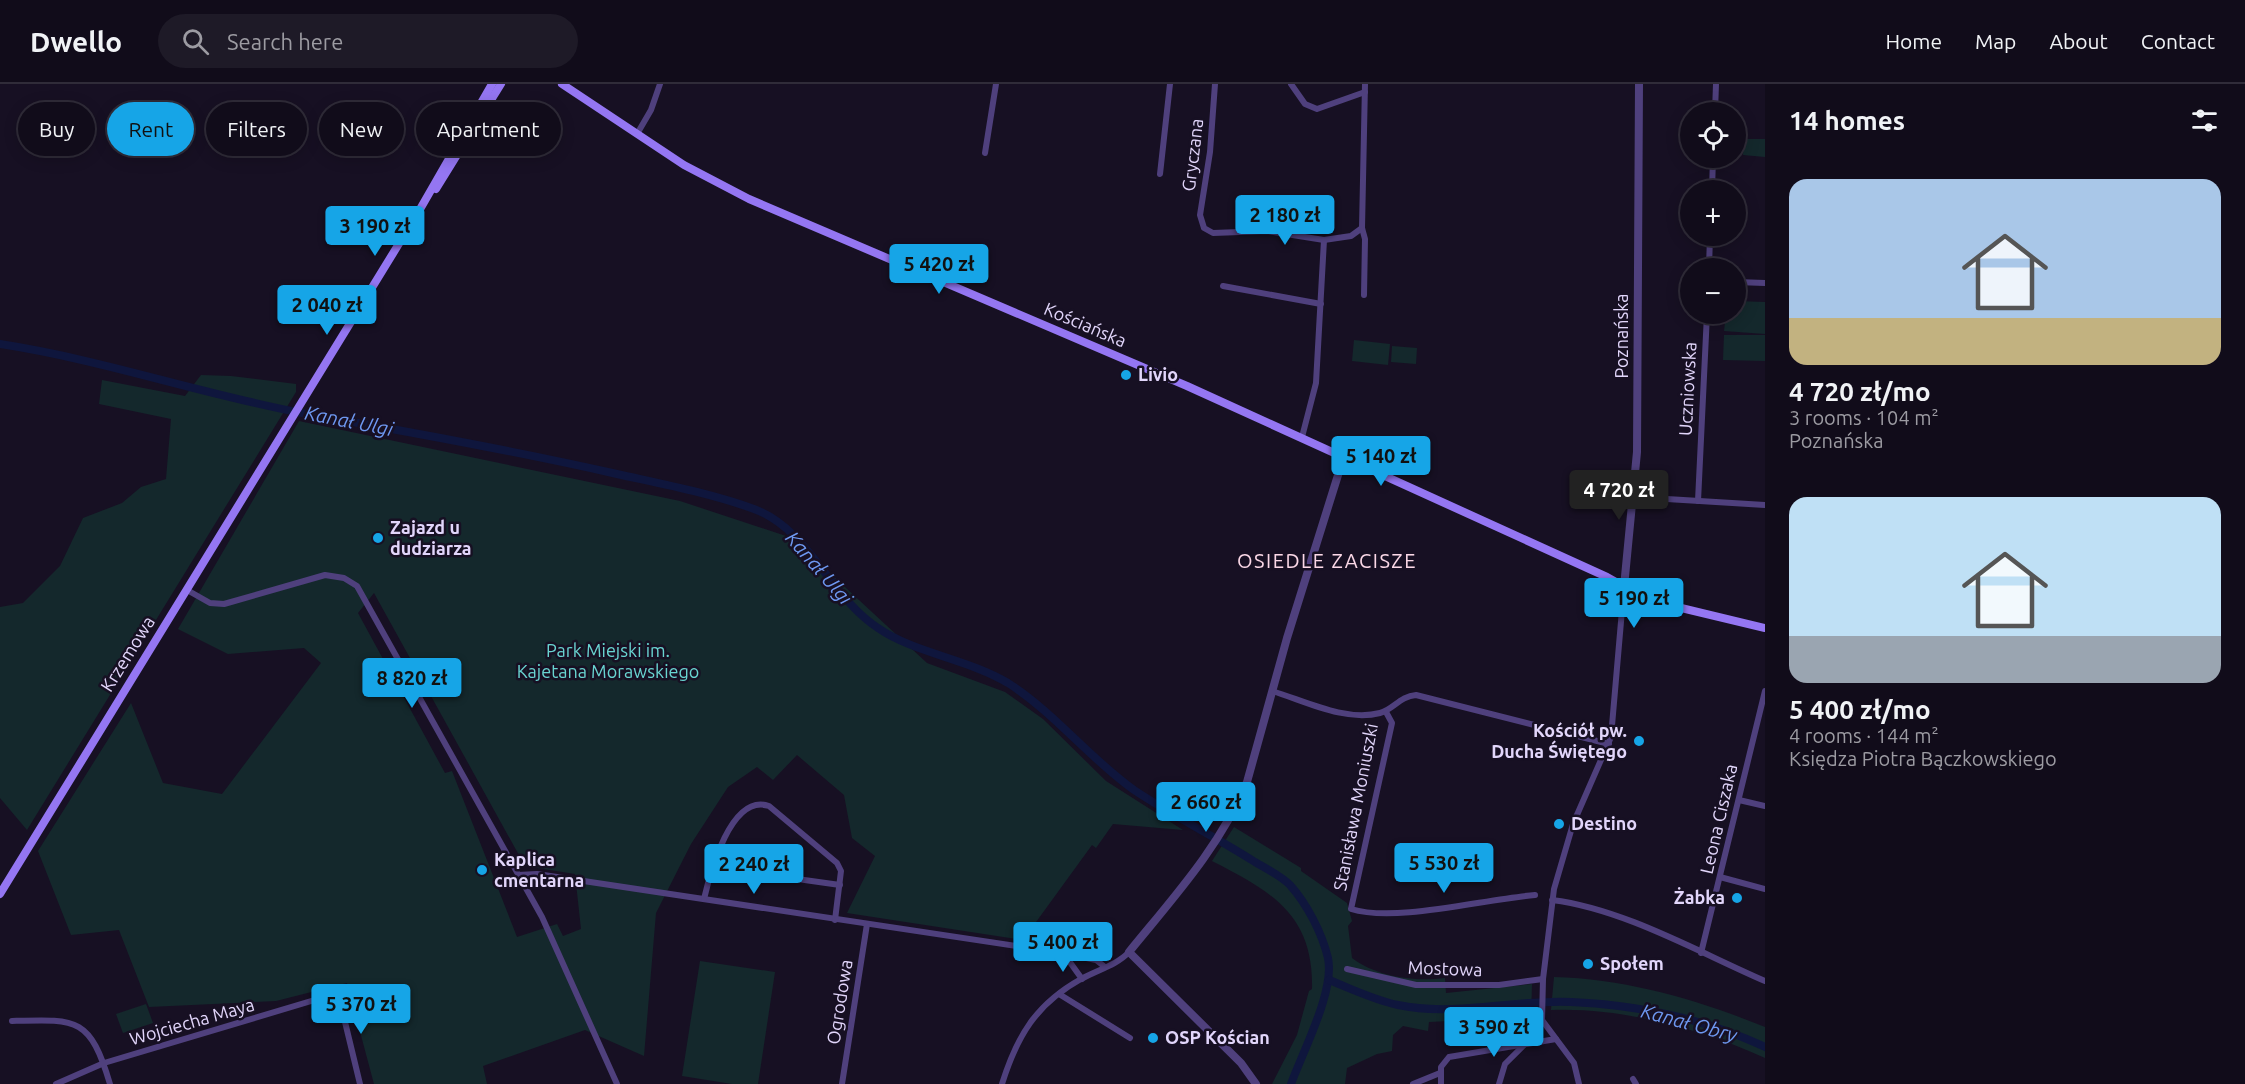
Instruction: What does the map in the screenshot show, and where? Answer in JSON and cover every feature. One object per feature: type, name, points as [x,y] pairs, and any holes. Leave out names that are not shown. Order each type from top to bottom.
[{"type":"main road","points":[[419,211],[492,84]]},
{"type":"main road","points":[[419,211],[450,170],[501,84]]},
{"type":"main road","name":"Kościańska","points":[[562,84],[702,176],[749,199],[1302,437],[1655,602],[1765,628]]},
{"type":"main road","name":"Krzemowa","points":[[0,894],[419,211]]},
{"type":"street","points":[[637,134],[651,110],[660,84]]},
{"type":"street","points":[[985,153],[996,84]]},
{"type":"street","points":[[1160,174],[1170,84]]},
{"type":"street","name":"Gryczana","points":[[1215,84],[1210,152],[1200,215],[1204,228],[1213,233],[1267,231],[1324,240]]},
{"type":"street","points":[[1291,84],[1305,104],[1317,109],[1365,88],[1362,228],[1365,239],[1364,295]]},
{"type":"street","name":"Poznańska","points":[[1624,587],[1634,497],[1637,441],[1639,84]]},
{"type":"street","points":[[1715,102],[1716,84]]},
{"type":"street","points":[[1302,437],[1316,383],[1324,240],[1351,236],[1362,228]]},
{"type":"street","points":[[1746,283],[1765,284]]},
{"type":"street","points":[[1223,286],[1321,304]]},
{"type":"street","name":"Uczniowska","points":[[1698,501],[1707,324]]},
{"type":"street","points":[[1002,1084],[1021,1035],[1032,1019],[1059,994],[1082,979],[1119,961],[1129,952],[1209,853],[1225,827],[1247,782],[1272,691],[1344,456]]},
{"type":"street","points":[[1634,497],[1765,505]]},
{"type":"street","points":[[187,590],[210,603],[224,604],[325,575],[338,576],[354,584],[366,600],[519,875],[565,967],[616,1084]]},
{"type":"street","points":[[1499,1084],[1504,1064],[1539,1029],[1542,1018],[1543,983],[1552,900],[1568,838],[1609,744],[1623,619],[1624,587]]},
{"type":"street","points":[[1272,691],[1354,716],[1386,712],[1403,698],[1416,695],[1609,744]]},
{"type":"street","name":"Leona Ciszaka","points":[[1701,953],[1765,691]]},
{"type":"street","name":"Stanisława Moniuszki","points":[[1386,712],[1392,723],[1351,909],[1365,914],[1392,914],[1535,895]]},
{"type":"street","points":[[1757,722],[1765,724]]},
{"type":"street","points":[[1738,800],[1765,806]]},
{"type":"street","points":[[704,899],[714,856],[741,812],[761,803],[769,806],[837,864],[842,871],[835,920]]},
{"type":"street","points":[[712,867],[840,885]]},
{"type":"street","points":[[519,875],[537,874],[1063,953],[1096,960],[1105,968]]},
{"type":"street","points":[[1720,877],[1765,889]]},
{"type":"street","points":[[1552,900],[1606,911],[1765,981]]},
{"type":"street","name":"Ogrodowa","points":[[842,1084],[867,924]]},
{"type":"street","points":[[1129,952],[1241,1063],[1256,1084]]},
{"type":"street","points":[[1063,953],[1082,979]]},
{"type":"street","name":"Mostowa","points":[[1347,969],[1416,985],[1543,983]]},
{"type":"street","name":"Wojciecha Maya","points":[[56,1084],[104,1063],[338,993],[360,1084]]},
{"type":"street","points":[[1059,994],[1130,1038]]},
{"type":"street","points":[[1542,1018],[1574,1063],[1579,1084]]},
{"type":"street","points":[[12,1021],[56,1020],[78,1025],[96,1044],[110,1084]]},
{"type":"street","points":[[1441,1084],[1440,1073],[1443,1062],[1449,1057],[1521,1047],[1556,1039]]},
{"type":"street","points":[[1413,1084],[1440,1073]]},
{"type":"green space","points":[[1746,139],[1765,139],[1765,157],[1746,155]]},
{"type":"green space","points":[[1746,301],[1765,302],[1765,334],[1724,331],[1725,324],[1746,324]]},
{"type":"green space","points":[[1724,335],[1765,335],[1765,361],[1723,360]]},
{"type":"green space","points":[[1354,340],[1390,344],[1388,365],[1352,361]]},
{"type":"green space","points":[[1392,346],[1417,348],[1416,364],[1391,362]]},
{"type":"green space","points":[[201,375],[231,376],[296,384],[296,392],[27,830],[0,798],[0,607],[23,603],[60,566],[83,518],[122,503],[141,487],[166,479],[171,419],[99,404],[102,380],[185,396]]},
{"type":"green space","name":"Park Miejski im. Kajetana Morawskiego","points":[[299,421],[680,501],[792,538],[927,663],[1005,692],[1043,719],[1106,781],[1183,830],[1113,824],[1096,848],[1092,845],[1023,940],[847,913],[875,856],[852,838],[844,795],[797,755],[773,780],[757,767],[728,787],[691,844],[656,913],[644,1056],[585,1030],[483,1066],[487,1084],[374,1084],[347,983],[276,1001],[149,1007],[119,930],[71,935],[38,851],[131,703],[163,783],[222,794],[321,663],[304,648],[228,654],[178,629]],"holes":[[[374,593],[525,866],[575,874],[581,929],[563,936],[557,924],[517,937],[452,771],[445,773],[358,613]]]},
{"type":"green space","points":[[1234,827],[1301,868],[1301,871],[1347,903],[1352,921],[1348,926],[1352,958],[1373,970],[1397,977],[1445,978],[1446,993],[1532,984],[1531,1017],[1429,1022],[1428,1031],[1403,1026],[1393,1035],[1392,1051],[1377,1054],[1347,1068],[1345,1084],[1272,1084],[1297,1035],[1309,991],[1312,989],[1311,963],[1306,942],[1297,924],[1285,909],[1253,883],[1212,861]]},
{"type":"green space","points":[[700,961],[775,972],[758,1084],[732,1084],[682,1076]]},
{"type":"green space","points":[[1554,977],[1636,987],[1688,1000],[1740,1017],[1765,1027],[1765,1058],[1715,1038],[1661,1022],[1605,1012],[1551,1010]]},
{"type":"green space","points":[[146,1004],[153,1023],[123,1033],[116,1014]]},
{"type":"waterway","name":"Kanał Ulgi","points":[[0,344],[77,359],[269,406],[502,450],[669,485],[737,503],[773,519],[805,547],[846,599],[878,628],[908,644],[976,668],[1008,683],[1041,708],[1134,790],[1274,873],[1290,885],[1318,929],[1328,958],[1329,972],[1323,1004],[1291,1084]]},
{"type":"waterway","name":"Kanał Obry","points":[[1329,980],[1380,1000],[1419,1008],[1462,1009],[1549,1002],[1621,1006],[1694,1021],[1765,1047]]},
{"type":"place","name":"Livio","points":[[1126,375]]},
{"type":"place","name":"Zajazd u dudziarza","points":[[378,538]]},
{"type":"place","name":"Kościół pw. Ducha Świętego","points":[[1639,741]]},
{"type":"place","name":"Destino","points":[[1559,824]]},
{"type":"place","name":"Kaplica cmentarna","points":[[482,870]]},
{"type":"place","name":"Żabka","points":[[1737,898]]},
{"type":"place","name":"Społem","points":[[1588,964]]},
{"type":"place","name":"OSP Kościan","points":[[1153,1038]]},
{"type":"district","name":"OSIEDLE ZACISZE","points":[[1327,561]]}]
